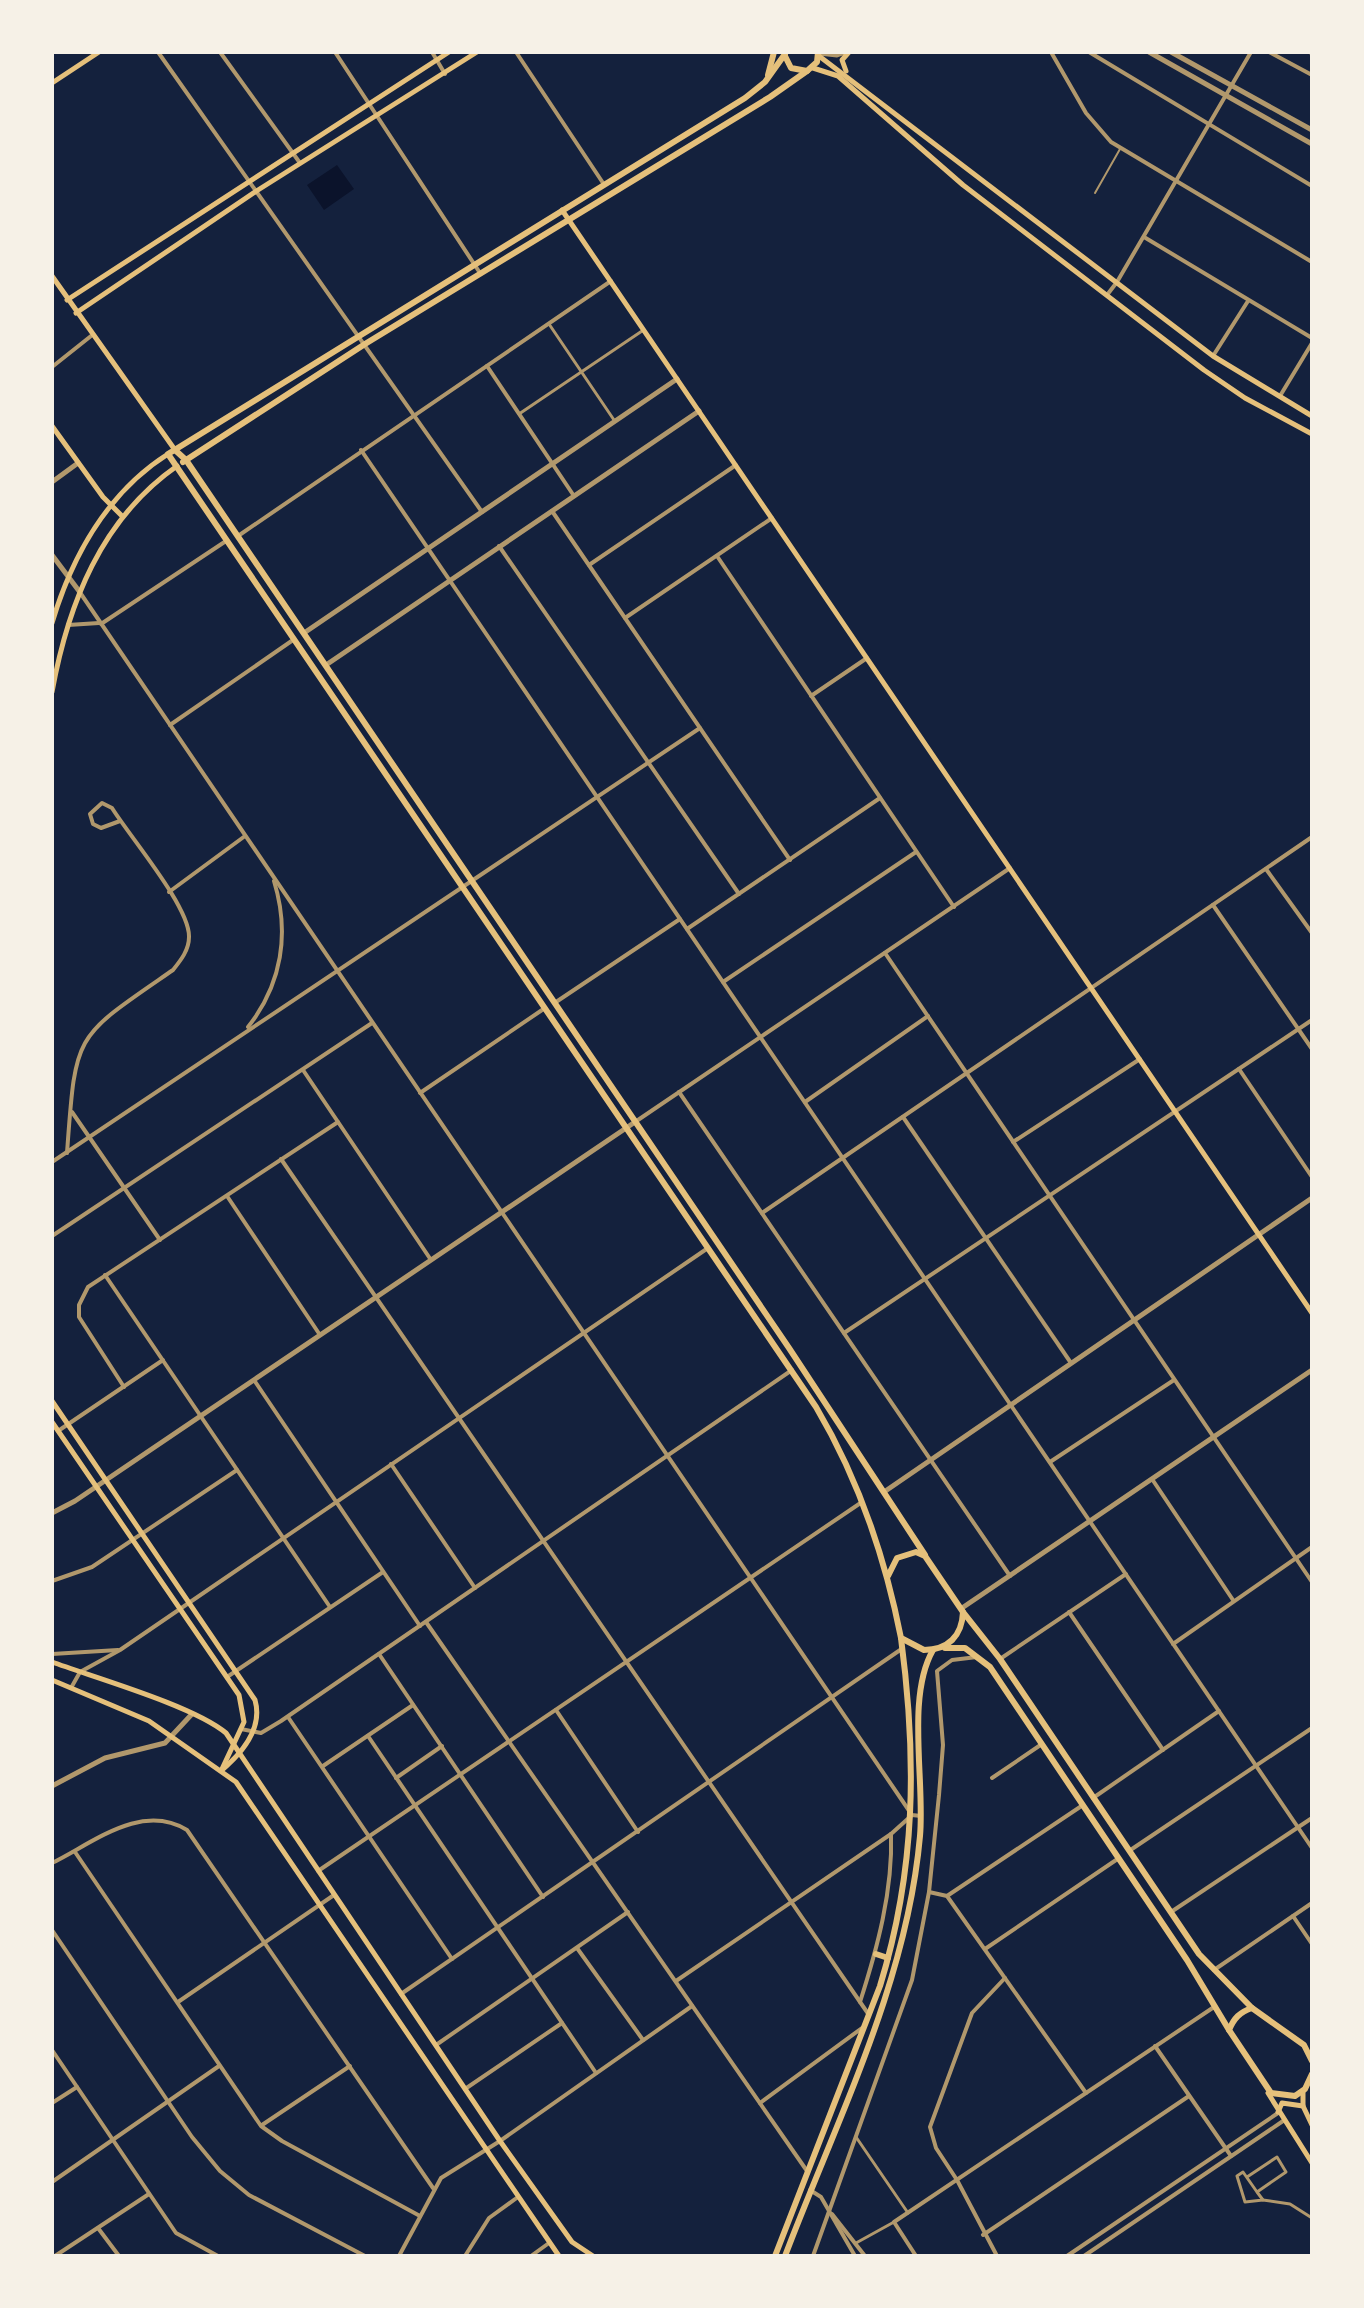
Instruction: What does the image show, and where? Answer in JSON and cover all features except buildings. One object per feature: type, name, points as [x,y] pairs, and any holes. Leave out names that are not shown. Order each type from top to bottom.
[{"type":"main road","points":[[52,83],[99,52]]},
{"type":"main road","points":[[67,300],[449,52]]},
{"type":"main road","points":[[76,313],[258,190],[477,52]]},
{"type":"main road","points":[[765,82],[774,52]]},
{"type":"main road","points":[[847,52],[842,65],[852,78]]},
{"type":"main road","points":[[52,623],[69,576],[90,534],[129,484],[171,452],[765,82],[785,53]]},
{"type":"main road","points":[[785,53],[791,68],[838,76],[963,185],[1204,370],[1245,398],[1312,434]]},
{"type":"main road","points":[[52,692],[53,677],[79,591],[122,516],[138,496],[177,466],[365,344],[810,69],[819,54],[1213,356],[1279,399],[1312,416]]},
{"type":"main road","points":[[562,210],[1312,1313]]},
{"type":"main road","points":[[52,276],[294,640],[792,1370],[832,1435],[862,1502],[888,1576],[905,1646],[916,1815],[888,1958],[869,2015],[775,2256]]},
{"type":"main road","points":[[437,286],[443,296]]},
{"type":"main road","points":[[52,426],[111,506],[122,516]]},
{"type":"main road","points":[[171,452],[186,460],[925,1556],[1000,1659],[1212,1971],[1252,2008],[1312,2049]]},
{"type":"main road","points":[[52,1401],[236,1671],[258,1710],[252,1733],[239,1753],[222,1770]]},
{"type":"main road","points":[[52,1422],[227,1677],[243,1705],[241,1729],[222,1770]]},
{"type":"main road","points":[[888,1576],[897,1558],[916,1552],[925,1556]]},
{"type":"main road","points":[[942,1648],[959,1633],[963,1610]]},
{"type":"main road","points":[[905,1646],[933,1650],[965,1648],[979,1656],[1119,1858],[1312,2163]]},
{"type":"main road","points":[[785,2256],[888,1991],[903,1943],[913,1890],[921,1683],[933,1650]]},
{"type":"main road","points":[[52,1662],[215,1724],[233,1743],[500,2141],[572,2242],[593,2256]]},
{"type":"main road","points":[[52,1680],[149,1721],[236,1782],[559,2256]]},
{"type":"main road","points":[[876,1954],[888,1958]]},
{"type":"main road","points":[[1229,2030],[1235,2018],[1252,2008]]},
{"type":"main road","points":[[1304,2045],[1312,2061]]},
{"type":"main road","points":[[1312,2074],[1303,2106],[1312,2125]]},
{"type":"main road","points":[[1265,2087],[1279,2096],[1295,2096],[1306,2089]]},
{"type":"main road","points":[[1278,2113],[1282,2103],[1303,2106]]},
{"type":"street","points":[[158,52],[482,512]]},
{"type":"street","points":[[220,52],[300,163]]},
{"type":"street","points":[[335,52],[480,273]]},
{"type":"street","points":[[432,52],[445,74]]},
{"type":"street","points":[[516,52],[603,183]]},
{"type":"street","points":[[819,54],[847,52]]},
{"type":"street","points":[[1051,52],[1099,131],[1120,148],[1312,262]]},
{"type":"street","points":[[1089,52],[1312,186]]},
{"type":"street","points":[[1149,52],[1312,144]]},
{"type":"street","points":[[1171,52],[1312,130]]},
{"type":"street","points":[[1107,295],[1251,52]]},
{"type":"street","points":[[1269,52],[1312,75]]},
{"type":"street","points":[[1144,237],[1312,341],[1279,399]]},
{"type":"street","points":[[238,536],[611,281]]},
{"type":"street","points":[[1213,356],[1249,300]]},
{"type":"street","points":[[549,324],[615,421]]},
{"type":"street","points":[[519,414],[644,330]]},
{"type":"street","points":[[52,367],[91,336]]},
{"type":"street","points":[[487,366],[574,496]]},
{"type":"street","points":[[304,633],[677,379]]},
{"type":"street","points":[[326,665],[699,411]]},
{"type":"street","points":[[361,450],[1312,1848]]},
{"type":"street","points":[[52,482],[78,463]]},
{"type":"street","points":[[589,565],[736,465]]},
{"type":"street","points":[[552,511],[790,860]]},
{"type":"street","points":[[625,618],[772,518]]},
{"type":"street","points":[[68,625],[101,624],[228,539]]},
{"type":"street","points":[[499,546],[739,894]]},
{"type":"street","points":[[52,555],[916,1815],[675,1981]]},
{"type":"street","points":[[717,556],[954,907]]},
{"type":"street","points":[[170,725],[294,640]]},
{"type":"street","points":[[811,696],[867,658]]},
{"type":"street","points":[[52,1162],[700,728]]},
{"type":"street","points":[[687,929],[880,798]]},
{"type":"street","points":[[67,1153],[75,1063],[87,1036],[116,1008],[173,970],[188,948],[189,927],[120,821],[106,803],[97,804],[90,814],[93,824],[101,828],[120,821]]},
{"type":"street","points":[[169,892],[245,836]]},
{"type":"street","points":[[762,1213],[1312,837]]},
{"type":"street","points":[[723,982],[916,852]]},
{"type":"street","points":[[52,1513],[254,1380],[1010,868]]},
{"type":"street","points":[[1266,869],[1312,933]]},
{"type":"street","points":[[244,1033],[267,998],[280,958],[282,916],[272,875]]},
{"type":"street","points":[[1213,905],[1312,1049]]},
{"type":"street","points":[[555,1003],[680,919]]},
{"type":"street","points":[[885,953],[1312,1582]]},
{"type":"street","points":[[420,1093],[545,1008]]},
{"type":"street","points":[[805,1102],[928,1016]]},
{"type":"street","points":[[844,1333],[1312,1020]]},
{"type":"street","points":[[54,1234],[372,1023]]},
{"type":"street","points":[[1013,1142],[1140,1059]]},
{"type":"street","points":[[1239,1069],[1312,1177]]},
{"type":"street","points":[[303,1070],[431,1260]]},
{"type":"street","points":[[679,1092],[1010,1576]]},
{"type":"street","points":[[70,1110],[160,1240]]},
{"type":"street","points":[[903,1117],[1071,1363]]},
{"type":"street","points":[[124,1387],[84,1328],[79,1305],[88,1287],[338,1122]]},
{"type":"street","points":[[281,1159],[869,2015]]},
{"type":"street","points":[[227,1196],[320,1335]]},
{"type":"street","points":[[884,1492],[1312,1198]]},
{"type":"street","points":[[71,1688],[80,1672],[120,1650],[708,1248]]},
{"type":"street","points":[[105,1275],[330,1607]]},
{"type":"street","points":[[58,1431],[163,1360]]},
{"type":"street","points":[[241,1729],[261,1733],[288,1717],[792,1370]]},
{"type":"street","points":[[963,1610],[1312,1370]]},
{"type":"street","points":[[254,1380],[420,1626]]},
{"type":"street","points":[[1050,1462],[1174,1380]]},
{"type":"street","points":[[391,1464],[475,1588]]},
{"type":"street","points":[[52,1581],[92,1567],[237,1470]]},
{"type":"street","points":[[1152,1479],[1233,1601]]},
{"type":"street","points":[[318,1871],[862,1502]]},
{"type":"street","points":[[1173,1644],[1312,1547]]},
{"type":"street","points":[[227,1677],[383,1572]]},
{"type":"street","points":[[1000,1659],[1126,1574]]},
{"type":"street","points":[[1069,1612],[1163,1750]]},
{"type":"street","points":[[426,1622],[807,2171]]},
{"type":"street","points":[[401,1994],[905,1646]]},
{"type":"street","points":[[52,1654],[120,1650]]},
{"type":"street","points":[[379,1654],[543,1897]]},
{"type":"street","points":[[813,2256],[912,1980],[929,1892],[943,1745],[937,1671],[942,1664],[952,1660],[979,1656]]},
{"type":"street","points":[[322,1767],[413,1705]]},
{"type":"street","points":[[556,1710],[638,1832]]},
{"type":"street","points":[[1093,1798],[1219,1711]]},
{"type":"street","points":[[52,1786],[105,1758],[156,1745],[172,1735],[192,1714]]},
{"type":"street","points":[[288,1717],[452,1959]]},
{"type":"street","points":[[1129,1851],[1312,1728]]},
{"type":"street","points":[[368,1736],[596,2073]]},
{"type":"street","points":[[992,1778],[1042,1744]]},
{"type":"street","points":[[396,1778],[442,1746]]},
{"type":"street","points":[[947,1896],[1083,1805]]},
{"type":"street","points":[[1170,1912],[1312,1818]]},
{"type":"street","points":[[52,1863],[142,1819],[177,1824],[194,1837],[433,2188]]},
{"type":"street","points":[[860,2002],[876,1954],[892,1859],[891,1834]]},
{"type":"street","points":[[75,1852],[261,2126],[420,2216]]},
{"type":"street","points":[[985,1949],[1119,1858]]},
{"type":"street","points":[[929,1892],[947,1896],[1086,2093]]},
{"type":"street","points":[[177,2002],[334,1895]]},
{"type":"street","points":[[1212,1971],[1312,1903]]},
{"type":"street","points":[[436,2045],[628,1912]]},
{"type":"street","points":[[1293,1916],[1312,1944]]},
{"type":"street","points":[[52,1930],[206,2156],[235,2185],[365,2256]]},
{"type":"street","points":[[577,1948],[643,2040]]},
{"type":"street","points":[[997,2256],[983,2235],[957,2180],[936,2148],[931,2119],[972,2013],[1005,1978]]},
{"type":"street","points":[[399,2256],[441,2178],[500,2141],[692,2006]]},
{"type":"street","points":[[856,2243],[908,2213],[1215,2006]]},
{"type":"street","points":[[465,2089],[562,2023]]},
{"type":"street","points":[[760,2103],[864,2027]]},
{"type":"street","points":[[1155,2046],[1231,2156]]},
{"type":"street","points":[[52,2050],[176,2233],[209,2254],[218,2256]]},
{"type":"street","points":[[52,2182],[219,2066]]},
{"type":"street","points":[[261,2126],[350,2066]]},
{"type":"street","points":[[52,2103],[77,2087]]},
{"type":"street","points":[[983,2235],[1189,2096]]},
{"type":"street","points":[[1067,2256],[1278,2113]]},
{"type":"street","points":[[1084,2256],[1283,2121]]},
{"type":"street","points":[[855,2135],[908,2213]]},
{"type":"street","points":[[1247,2177],[1277,2157],[1286,2172],[1257,2192]]},
{"type":"street","points":[[1263,2200],[1243,2172],[1237,2176],[1245,2202],[1263,2200],[1290,2204],[1312,2218]]},
{"type":"street","points":[[810,2190],[821,2197],[855,2256]]},
{"type":"street","points":[[55,2256],[149,2194]]},
{"type":"street","points":[[465,2256],[489,2218],[518,2197]]},
{"type":"street","points":[[830,2212],[865,2256]]},
{"type":"street","points":[[894,2222],[916,2256]]},
{"type":"street","points":[[98,2228],[119,2256]]},
{"type":"street","points":[[531,2256],[549,2243]]},
{"type":"lane","points":[[1095,193],[1120,148]]},
{"type":"water","points":[[337,165],[354,189],[324,210],[307,185]]}]
